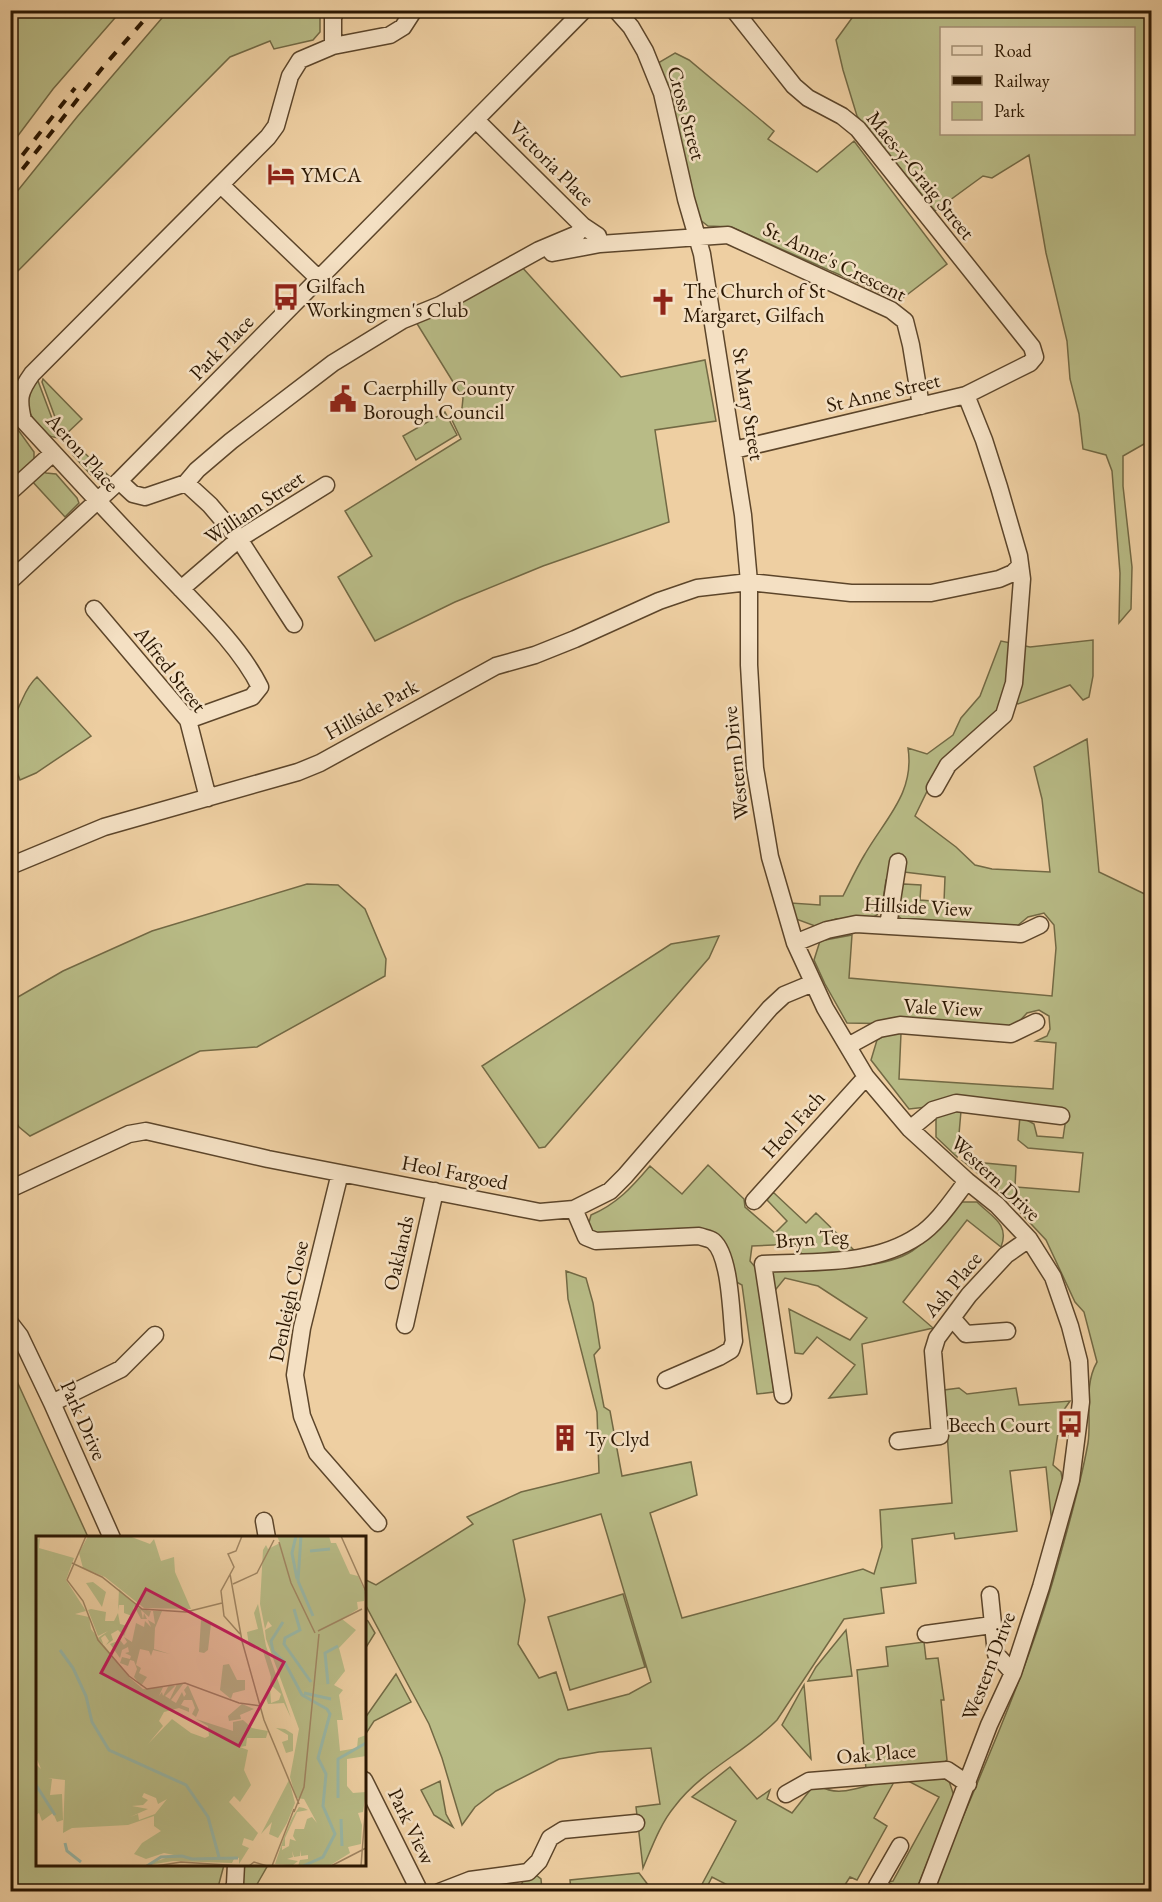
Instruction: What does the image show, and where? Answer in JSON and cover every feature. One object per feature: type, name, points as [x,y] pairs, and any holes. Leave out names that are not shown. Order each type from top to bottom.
[{"type":"street","points":[[333,46],[333,18],[336,10]]},
{"type":"street","name":"Aeron Place","points":[[188,720],[252,697],[260,687],[253,672],[211,621],[23,420],[20,405],[21,389],[32,374],[268,137],[276,126],[290,76],[300,60],[333,46],[390,36],[403,27],[414,10]]},
{"type":"street","name":"Park Place","points":[[10,581],[119,482],[584,10]]},
{"type":"street","name":"Cross Street","points":[[616,10],[631,27],[645,51],[662,93],[696,236]]},
{"type":"street","name":"Maes-y-Graig Street","points":[[734,10],[794,86],[808,98],[842,116],[858,129],[1032,347],[1035,357]]},
{"type":"street","name":"Victoria Place","points":[[476,120],[583,226],[598,236]]},
{"type":"street","points":[[221,184],[319,279]]},
{"type":"street","points":[[119,482],[133,494],[145,497],[186,483],[197,470],[231,441],[333,363],[403,320],[440,305],[539,250],[576,234],[583,226]]},
{"type":"street","name":"St. Anne's Crescent","points":[[696,236],[728,235],[893,312],[905,321],[921,406]]},
{"type":"street","points":[[543,256],[566,249],[600,244],[696,236]]},
{"type":"street","name":"St Mary Street","points":[[696,236],[702,254],[734,450],[749,582]]},
{"type":"street","name":"St Anne Street","points":[[734,450],[966,395],[1030,363],[1035,357]]},
{"type":"street","points":[[935,788],[948,765],[1004,715],[1014,683],[1022,579],[1019,556],[984,440],[966,395]]},
{"type":"street","points":[[10,492],[53,453]]},
{"type":"street","points":[[186,483],[210,505],[239,539],[294,624]]},
{"type":"street","name":"William Street","points":[[181,589],[239,539],[326,485]]},
{"type":"street","name":"Hillside Park","points":[[10,866],[104,827],[297,772],[320,763],[496,666],[565,643],[659,601],[697,588],[749,582],[850,594],[931,593],[999,579],[1013,573],[1019,567]]},
{"type":"street","name":"Western Drive","points":[[749,582],[749,665],[755,768],[770,856],[795,943],[813,983],[866,1077],[910,1129],[997,1205],[1029,1239],[1053,1277],[1079,1361],[1081,1402],[1071,1480],[1041,1587],[1013,1673],[989,1725],[925,1892]]},
{"type":"street","name":"Alfred Street","points":[[94,609],[188,720],[208,798]]},
{"type":"street","points":[[888,926],[898,862]]},
{"type":"street","name":"Hillside View","points":[[795,943],[827,930],[856,924],[1021,934],[1040,925]]},
{"type":"street","name":"Heol Fargoed","points":[[10,1189],[129,1134],[146,1131],[268,1159],[540,1212],[574,1209],[610,1191],[784,995],[813,983]]},
{"type":"street","name":"Vale View","points":[[848,1046],[879,1029],[900,1025],[1011,1034],[1036,1022]]},
{"type":"street","name":"Heol Fach","points":[[754,1201],[866,1077]]},
{"type":"street","points":[[910,1129],[933,1110],[956,1103],[1061,1116]]},
{"type":"street","name":"Denleigh Close","points":[[340,1173],[302,1328],[295,1375],[302,1416],[317,1453],[378,1522]]},
{"type":"street","name":"Bryn Teg","points":[[783,1395],[763,1264],[878,1255],[920,1235],[967,1181]]},
{"type":"street","name":"Oaklands","points":[[405,1325],[435,1191]]},
{"type":"street","points":[[574,1209],[586,1237],[596,1241],[699,1236],[711,1240],[720,1250],[726,1262],[734,1341],[731,1350],[666,1380]]},
{"type":"street","name":"Ash Place","points":[[898,1441],[940,1436],[933,1351],[937,1338],[951,1318],[1006,1255],[1029,1239]]},
{"type":"street","points":[[951,1318],[966,1334],[1007,1331]]},
{"type":"street","name":"Park Drive","points":[[10,1323],[20,1336],[52,1403],[111,1536]]},
{"type":"street","points":[[52,1403],[121,1369],[155,1335]]},
{"type":"street","points":[[990,1595],[996,1654],[1013,1673]]},
{"type":"street","points":[[926,1634],[992,1625]]},
{"type":"street","name":"Oak Place","points":[[786,1794],[809,1782],[947,1770],[968,1784]]},
{"type":"street","name":"Park View","points":[[366,1784],[420,1892]]},
{"type":"street","name":"Park View","points":[[439,1892],[470,1880],[528,1872],[539,1862],[550,1838],[562,1830],[636,1823]]},
{"type":"street","points":[[888,1892],[877,1886],[900,1846]]},
{"type":"street","points":[[232,1892],[236,1866]]},
{"type":"green space","points":[[11,10],[121,11],[53,89],[11,145]]},
{"type":"green space","points":[[168,11],[320,11],[320,32],[313,40],[274,49],[270,41],[230,57],[11,278],[11,199],[77,117]]},
{"type":"green space","points":[[857,11],[1151,11],[1151,440],[1123,456],[1123,486],[1132,567],[1131,609],[1119,623],[1120,573],[1112,471],[1106,455],[1083,449],[1079,414],[1070,379],[1067,341],[1046,253],[1029,155],[992,178],[983,176],[935,211],[857,116],[836,40]]},
{"type":"green space","points":[[675,53],[689,60],[774,131],[768,139],[817,172],[854,141],[947,264],[899,301],[731,227],[708,226],[695,216],[658,63]]},
{"type":"green space","points":[[521,266],[621,377],[705,360],[716,421],[655,430],[669,522],[543,566],[455,602],[375,641],[338,577],[372,556],[345,511],[461,439],[450,416],[462,408],[463,398],[416,322]]},
{"type":"green space","points":[[35,378],[59,437],[48,435],[43,431],[30,413],[27,398]]},
{"type":"green space","points":[[43,379],[82,419],[64,436],[62,436],[42,382]]},
{"type":"green space","points":[[10,409],[16,427],[34,452],[34,459],[10,484]]},
{"type":"green space","points":[[445,412],[457,435],[416,460],[403,436]]},
{"type":"green space","points":[[76,445],[109,476],[101,483],[102,479],[97,475],[91,475],[73,455]]},
{"type":"green space","points":[[43,470],[46,473],[56,474],[77,498],[79,503],[65,517],[31,480]]},
{"type":"green space","points":[[1093,640],[1093,676],[1089,697],[1083,700],[1070,685],[1018,704],[1004,694],[998,714],[935,775],[915,816],[956,847],[975,865],[992,869],[1050,872],[1042,799],[1034,767],[1087,739],[1099,872],[1151,897],[1151,1891],[932,1891],[1000,1729],[1045,1605],[1085,1458],[1089,1433],[1090,1381],[1097,1362],[1084,1312],[1075,1302],[1046,1240],[1004,1195],[963,1161],[1016,1166],[1015,1187],[1079,1192],[1083,1153],[1028,1148],[1018,1140],[1020,1116],[1034,1124],[1037,1136],[1063,1138],[1067,1111],[927,1107],[909,1109],[871,1060],[877,1040],[887,1034],[901,1033],[899,1079],[1053,1089],[1056,1043],[1036,1041],[1047,1036],[1050,1029],[1049,1016],[1039,1010],[1027,1013],[1015,1026],[847,1023],[814,960],[820,941],[852,935],[849,978],[1052,996],[1056,948],[1054,925],[1044,913],[1028,917],[1011,931],[907,923],[898,916],[900,886],[904,884],[921,885],[920,900],[944,902],[945,877],[904,872],[886,880],[882,907],[877,915],[868,920],[836,919],[815,926],[796,919],[791,903],[820,905],[820,896],[843,896],[862,859],[903,792],[909,764],[908,748],[927,754],[953,735],[961,718],[980,696],[1001,641],[1030,647]]},
{"type":"green space","points":[[37,677],[91,736],[36,773],[20,780],[11,748],[11,731],[25,693]]},
{"type":"green space","points":[[307,884],[338,885],[365,909],[386,959],[385,976],[257,1047],[200,1051],[30,1136],[19,1127],[11,1113],[11,1001],[63,971],[152,931]]},
{"type":"green space","points":[[719,936],[709,958],[545,1147],[539,1148],[482,1066],[671,944]]},
{"type":"green space","points":[[961,1111],[957,1157],[936,1137],[936,1117]]},
{"type":"green space","points":[[708,1165],[744,1199],[745,1207],[775,1233],[787,1221],[767,1200],[773,1192],[806,1223],[816,1213],[858,1254],[802,1255],[796,1244],[752,1246],[750,1261],[756,1268],[774,1392],[757,1394],[742,1285],[731,1279],[723,1242],[597,1238],[588,1226],[591,1215],[616,1200],[650,1166],[682,1194]]},
{"type":"green space","points":[[962,1202],[977,1202],[998,1222],[1003,1232],[1001,1247],[967,1220],[903,1302],[933,1328],[862,1344],[867,1394],[829,1398],[855,1365],[817,1337],[803,1354],[795,1353],[789,1309],[850,1340],[867,1318],[818,1286],[785,1278],[772,1294],[768,1273],[774,1269],[845,1267],[898,1258],[926,1240]]},
{"type":"green space","points":[[566,1271],[586,1278],[593,1303],[600,1348],[594,1355],[604,1407],[610,1411],[622,1476],[691,1462],[697,1495],[650,1513],[682,1618],[863,1569],[874,1574],[882,1547],[880,1510],[952,1503],[944,1390],[959,1388],[967,1394],[1016,1388],[1019,1405],[1070,1401],[1061,1414],[1053,1465],[1061,1472],[1063,1483],[1052,1524],[1046,1467],[1010,1471],[1017,1531],[955,1539],[954,1533],[912,1539],[916,1583],[881,1588],[884,1613],[844,1619],[777,1720],[752,1742],[711,1771],[675,1806],[661,1828],[643,1868],[636,1807],[660,1804],[651,1748],[599,1752],[559,1759],[496,1791],[475,1807],[462,1825],[429,1724],[366,1606],[366,1580],[376,1585],[473,1524],[467,1517],[521,1492],[599,1473],[597,1412],[568,1299]],"holes":[[[601,1514],[651,1682],[629,1694],[568,1710],[556,1672],[539,1678],[518,1644],[525,1600],[513,1540]]]},
{"type":"green space","points":[[10,1366],[88,1536],[36,1536],[36,1866],[224,1866],[217,1891],[11,1891]]},
{"type":"green space","points":[[623,1594],[645,1667],[570,1690],[548,1617]]},
{"type":"green space","points":[[366,1620],[375,1633],[366,1647]]},
{"type":"green space","points":[[846,1630],[852,1676],[808,1681],[816,1667]]},
{"type":"green space","points":[[924,1642],[926,1659],[938,1658],[944,1700],[941,1700],[947,1760],[940,1766],[866,1769],[857,1670],[888,1666],[886,1647]]},
{"type":"green space","points":[[396,1674],[411,1702],[374,1721],[366,1733],[366,1717]]},
{"type":"green space","points":[[804,1685],[811,1759],[782,1725]]},
{"type":"green space","points":[[730,1767],[757,1799],[770,1790],[767,1799],[792,1813],[811,1789],[820,1786],[839,1791],[894,1782],[874,1818],[887,1826],[857,1880],[850,1877],[841,1891],[739,1891],[712,1877],[705,1891],[700,1888],[736,1821],[692,1797]]},
{"type":"green space","points":[[940,1777],[949,1781],[954,1796],[916,1891],[894,1891],[887,1882],[893,1881],[939,1797],[908,1781]]},
{"type":"green space","points":[[440,1781],[446,1814],[453,1827],[434,1815],[421,1790]]},
{"type":"green space","points":[[245,1866],[267,1866],[256,1886],[261,1891],[239,1892]]},
{"type":"green space","points":[[639,1873],[649,1886],[646,1891],[571,1891],[570,1880]]},
{"type":"green space","points":[[536,1875],[541,1879],[542,1891],[509,1891],[508,1887],[521,1885],[524,1879]]},
{"type":"railway","points":[[10,185],[103,67],[153,10]]},
{"type":"railway","points":[[10,171],[75,88]]},
{"type":"place","name":"YMCA","points":[[281,174]]},
{"type":"place","name":"Gilfach Workingmen's Club","points":[[286,297]]},
{"type":"place","name":"The Church of St Margaret, Gilfach","points":[[663,302]]},
{"type":"place","name":"Caerphilly County Borough Council","points":[[343,399]]},
{"type":"place","name":"Beech Court","points":[[1070,1424]]},
{"type":"place","name":"Ty Clyd","points":[[565,1438]]}]
